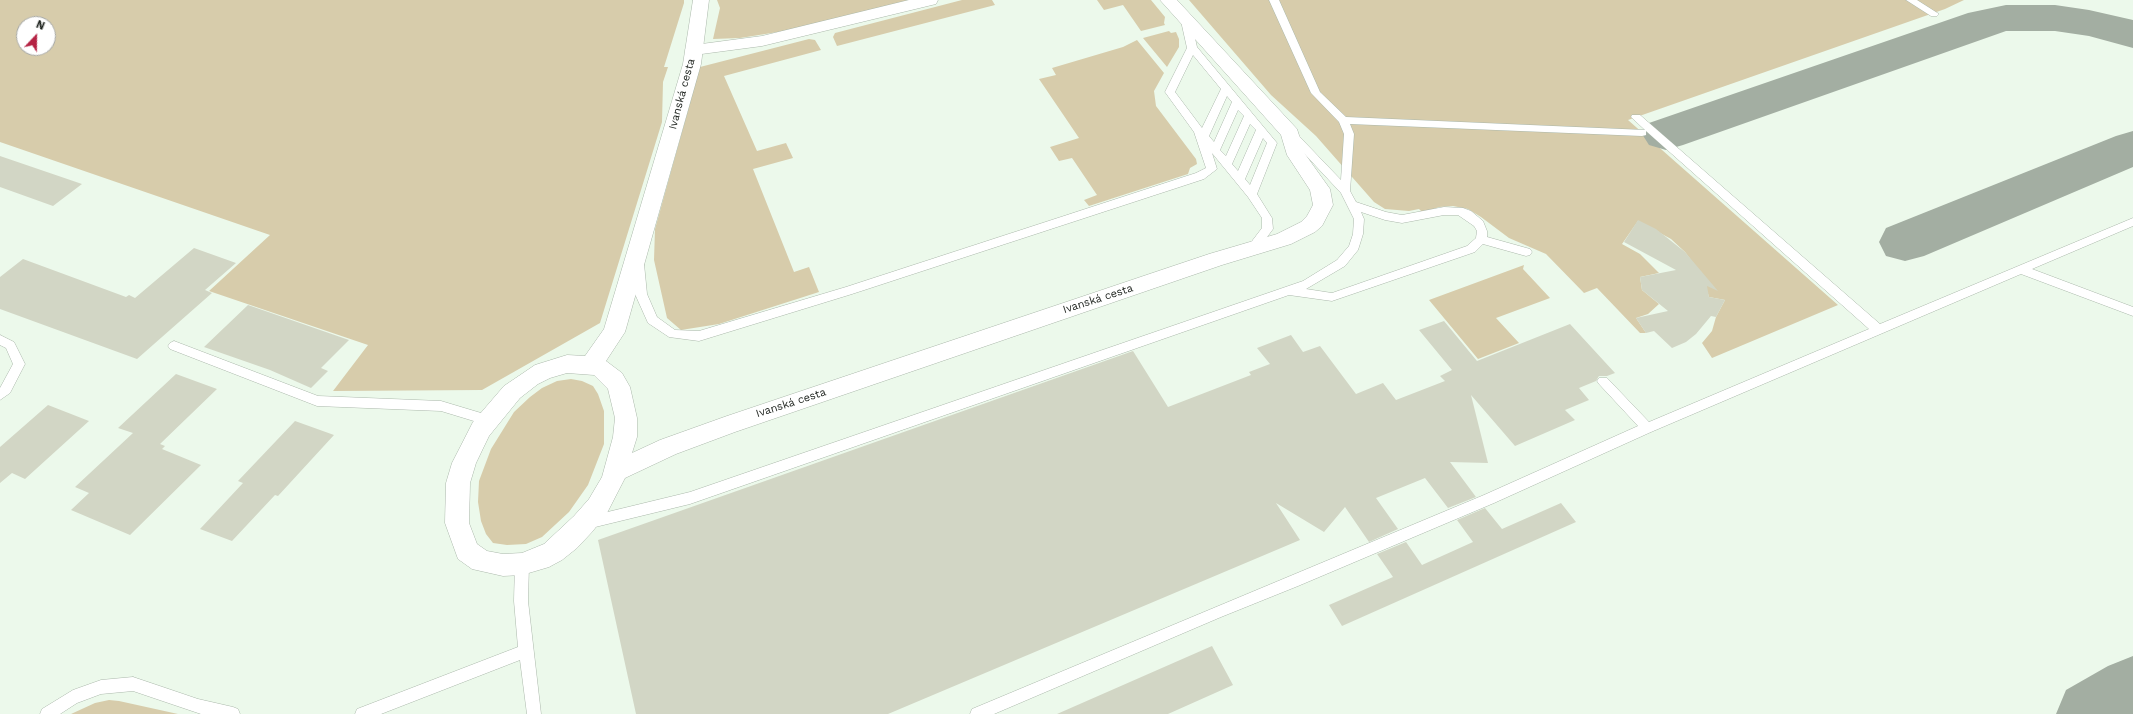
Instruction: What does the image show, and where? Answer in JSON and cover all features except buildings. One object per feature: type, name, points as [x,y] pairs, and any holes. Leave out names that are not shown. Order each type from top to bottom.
[{"type":"street","name":"Ivanská cesta","points":[[591,365],[614,332],[694,50],[701,0]]},
{"type":"street","points":[[694,50],[762,41],[930,0]]},
{"type":"street","name":"Ivanská cesta","points":[[616,471],[668,447],[750,417],[1284,239],[1308,228],[1315,222],[1322,211],[1323,205],[1320,189],[1296,155],[1290,133],[1168,0]]},
{"type":"street","points":[[567,364],[591,365],[608,373],[614,379],[624,401],[626,418],[625,437],[616,471],[598,506],[583,524],[568,540],[553,552],[540,559],[522,564],[491,564],[475,558],[467,551],[457,523],[458,483],[473,443],[487,420],[507,397],[530,378],[543,371],[567,364]]},
{"type":"lane","points":[[1274,0],[1316,93],[1343,120],[1349,134],[1345,191]]},
{"type":"lane","points":[[1911,0],[1934,14]]},
{"type":"lane","points":[[1186,21],[1192,48],[1272,143],[1252,194]]},
{"type":"lane","points":[[1192,48],[1170,92],[1215,150],[1252,194],[1267,218],[1268,229],[1252,249]]},
{"type":"lane","points":[[637,253],[641,294],[652,320],[673,334],[699,336],[848,291],[1200,176],[1212,169],[1202,133],[1226,88]]},
{"type":"lane","points":[[1215,150],[1237,102]]},
{"type":"lane","points":[[1227,164],[1249,115]]},
{"type":"lane","points":[[1636,118],[1878,330]]},
{"type":"lane","points":[[1343,120],[1642,133]]},
{"type":"lane","points":[[1240,179],[1261,130]]},
{"type":"lane","points":[[583,524],[690,498],[1307,284],[1341,263],[1354,246],[1358,234],[1359,218],[1354,205],[1345,191],[1290,133]]},
{"type":"lane","points":[[1286,291],[1332,297],[1471,249],[1481,239],[1482,231],[1479,224],[1467,214],[1459,211],[1444,211],[1402,219],[1385,216],[1354,205]]},
{"type":"lane","points":[[977,714],[1216,612],[1293,582],[1647,428],[2133,222]]},
{"type":"lane","points":[[1481,239],[1526,252]]},
{"type":"lane","points":[[2022,270],[2133,312]]},
{"type":"lane","points":[[0,340],[10,345],[19,364],[6,390],[0,395]]},
{"type":"lane","points":[[174,346],[317,401],[441,406],[487,420]]},
{"type":"lane","points":[[1603,381],[1647,428]]},
{"type":"lane","points":[[522,564],[521,601],[534,714]]},
{"type":"lane","points":[[362,714],[526,652]]},
{"type":"lane","points":[[47,714],[73,697],[101,687],[133,684],[198,706],[233,714]]},
{"type":"shaded area","points":[[0,0],[684,0],[664,67],[668,67],[663,82],[662,122],[600,323],[482,390],[333,391],[368,345],[209,291],[270,235],[0,142]]},
{"type":"shaded area","points":[[717,0],[910,0],[803,28],[740,38],[713,39],[720,8]]},
{"type":"shaded area","points":[[962,0],[992,0],[995,5],[837,46],[833,37],[835,33]]},
{"type":"shaded area","points":[[1097,0],[1151,0],[1165,17],[1165,25],[1141,31],[1123,5],[1104,10]]},
{"type":"shaded area","points":[[1189,0],[1964,0],[1945,9],[1628,120],[1838,305],[1712,358],[1702,343],[1712,331],[1716,317],[1725,300],[1709,297],[1702,275],[1685,252],[1671,239],[1638,221],[1622,244],[1640,254],[1659,273],[1640,277],[1642,290],[1659,304],[1648,314],[1636,318],[1646,333],[1640,333],[1597,288],[1584,293],[1546,254],[1509,238],[1468,209],[1453,206],[1439,207],[1423,213],[1419,209],[1409,211],[1385,209],[1374,202],[1316,136],[1271,95]]},
{"type":"shaded area","points":[[1169,31],[1171,33],[1176,32],[1179,39],[1179,47],[1167,67],[1143,38]]},
{"type":"shaded area","points":[[809,39],[815,40],[821,50],[724,76],[757,151],[786,143],[793,158],[753,169],[794,272],[809,267],[819,292],[719,324],[681,330],[667,318],[654,260],[655,229],[700,67]]},
{"type":"shaded area","points":[[1137,40],[1164,73],[1154,91],[1156,106],[1196,159],[1197,164],[1190,168],[1188,174],[1089,206],[1084,200],[1097,195],[1072,158],[1059,161],[1050,147],[1079,138],[1039,79],[1056,75],[1052,68],[1123,47]]},
{"type":"shaded area","points":[[1524,265],[1523,269],[1550,298],[1496,318],[1519,343],[1478,359],[1429,300]]},
{"type":"shaded area","points":[[571,379],[582,381],[593,386],[598,394],[604,411],[604,444],[588,485],[569,512],[542,537],[526,544],[507,545],[493,543],[486,534],[481,521],[478,502],[479,481],[491,449],[514,412],[530,397],[542,388],[557,381]]},
{"type":"shaded area","points":[[109,700],[178,714],[71,714],[95,703]]},
{"type":"taxiway","points":[[1666,134],[1984,23],[2006,18],[2055,18],[2089,23],[2133,34]]},
{"type":"taxiway","points":[[1905,242],[2133,148]]},
{"type":"taxiway","points":[[2091,714],[2133,690]]}]
